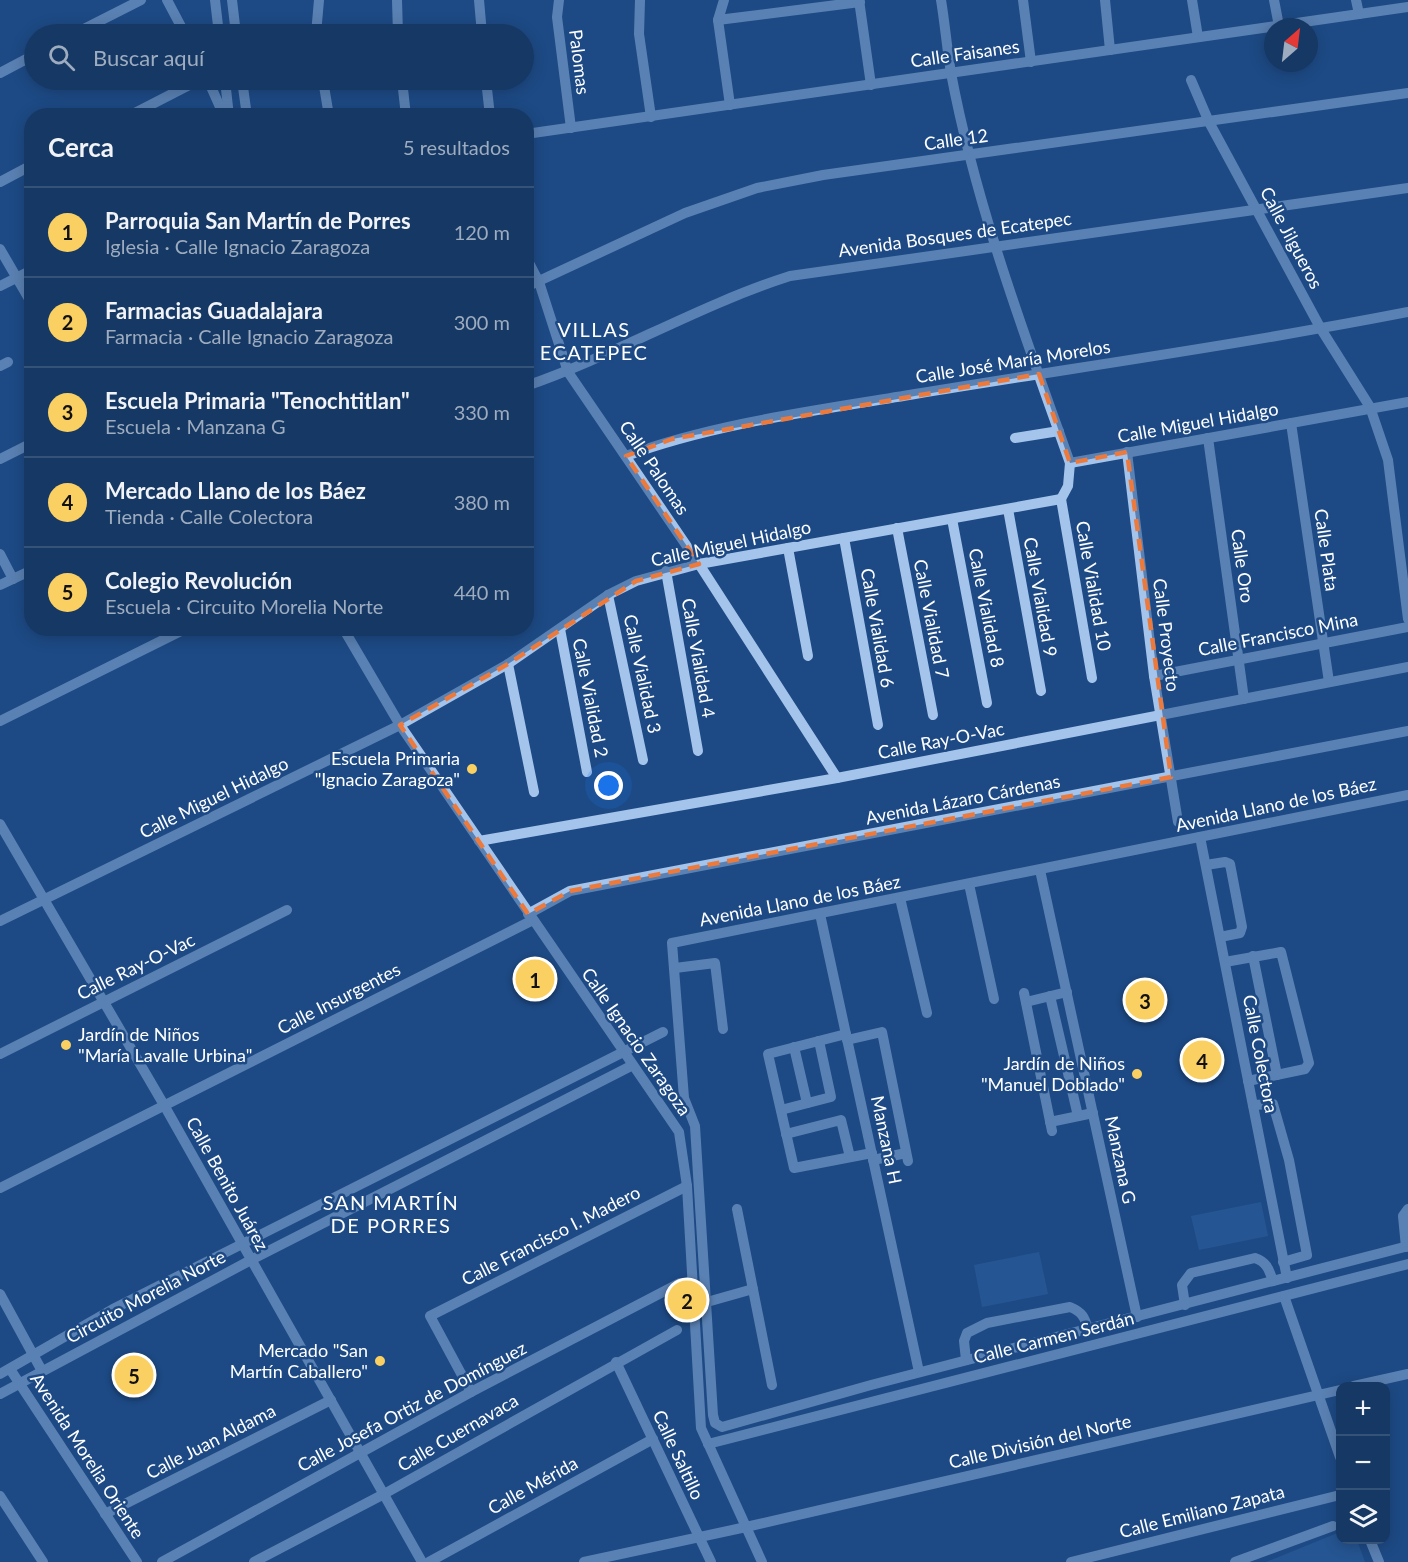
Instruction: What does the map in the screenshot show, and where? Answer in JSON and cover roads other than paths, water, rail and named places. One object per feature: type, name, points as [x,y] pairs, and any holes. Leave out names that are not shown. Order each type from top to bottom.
[{"type":"street","points":[[94,24],[141,0]]},
{"type":"street","points":[[167,0],[180,24]]},
{"type":"street","points":[[215,0],[218,24]]},
{"type":"street","points":[[232,0],[235,24]]},
{"type":"street","points":[[317,24],[319,0]]},
{"type":"street","points":[[397,0],[398,24]]},
{"type":"street","points":[[479,0],[481,24]]},
{"type":"street","name":"Palomas","points":[[559,0],[557,17],[571,128]]},
{"type":"street","points":[[640,0],[639,34],[651,117]]},
{"type":"street","points":[[724,0],[718,20],[730,105]]},
{"type":"street","points":[[941,0],[951,73],[996,246],[1070,463],[1068,486],[1060,499]]},
{"type":"street","points":[[1023,0],[1030,62]]},
{"type":"street","points":[[1104,0],[1110,50]]},
{"type":"street","points":[[1192,0],[1198,37]]},
{"type":"street","points":[[1274,0],[1277,18]]},
{"type":"street","points":[[1356,0],[1359,14]]},
{"type":"street","points":[[718,20],[860,1],[871,85]]},
{"type":"street","name":"Calle Faisanes","points":[[1318,20],[1408,7]]},
{"type":"street","name":"Calle Faisanes","points":[[534,134],[1264,28]]},
{"type":"street","points":[[0,73],[24,60]]},
{"type":"street","name":"Calle Jilgueros","points":[[1191,80],[1209,122],[1321,329],[1370,407],[1388,460],[1408,619]]},
{"type":"street","points":[[144,108],[179,90]]},
{"type":"street","points":[[212,90],[220,108]]},
{"type":"street","points":[[226,90],[228,108]]},
{"type":"street","points":[[243,90],[246,108]]},
{"type":"street","points":[[324,90],[327,108]]},
{"type":"street","points":[[403,90],[405,108]]},
{"type":"street","points":[[487,90],[488,108]]},
{"type":"street","name":"Calle 12","points":[[534,284],[685,213],[757,188],[823,175],[1408,93]]},
{"type":"street","points":[[0,182],[24,169]]},
{"type":"street","name":"Avenida Bosques de Ecatepec","points":[[534,383],[568,372],[746,290],[789,276],[1408,188]]},
{"type":"street","points":[[0,249],[24,291]]},
{"type":"street","name":"Calle Palomas","points":[[534,272],[568,372],[699,564],[837,778]]},
{"type":"street","points":[[0,286],[24,274]]},
{"type":"street","name":"Calle José María Morelos","points":[[626,456],[672,439],[851,405],[1321,329],[1408,312]]},
{"type":"street","name":"Calle Miguel Hidalgo","points":[[1070,463],[1370,407],[1408,402]]},
{"type":"street","name":"Calle Plata","points":[[1291,423],[1329,682]]},
{"type":"street","points":[[1015,438],[1059,431]]},
{"type":"street","name":"Calle Oro","points":[[1208,438],[1244,699]]},
{"type":"street","points":[[0,459],[24,447]]},
{"type":"street","name":"Calle Proyecto","points":[[1127,452],[1154,676],[1178,822]]},
{"type":"street","name":"Calle Miguel Hidalgo","points":[[0,921],[400,725],[508,664],[608,595],[636,581],[666,571],[699,564],[1060,499]]},
{"type":"street","name":"Calle Vialidad 10","points":[[1060,499],[1092,678]]},
{"type":"street","name":"Calle Vialidad 9","points":[[1008,509],[1041,691]]},
{"type":"street","name":"Calle Vialidad 8","points":[[952,519],[987,703]]},
{"type":"street","name":"Calle Vialidad 7","points":[[897,528],[933,715]]},
{"type":"street","name":"Calle Vialidad 6","points":[[844,538],[878,725]]},
{"type":"street","points":[[788,548],[808,656]]},
{"type":"street","points":[[0,554],[12,579]]},
{"type":"street","name":"Calle Vialidad 4","points":[[666,571],[698,751]]},
{"type":"street","points":[[0,585],[24,574]]},
{"type":"street","name":"Calle Vialidad 3","points":[[608,595],[644,760]]},
{"type":"street","name":"Calle Francisco Mina","points":[[1154,676],[1408,627]]},
{"type":"street","name":"Calle Vialidad 2","points":[[560,629],[587,772]]},
{"type":"street","points":[[0,721],[171,636]]},
{"type":"street","name":"Calle Ignacio Zaragoza","points":[[348,636],[400,725],[622,1053],[679,1132],[687,1186],[701,1428],[761,1562]]},
{"type":"street","points":[[508,664],[534,792]]},
{"type":"street","name":"Calle Ray-O-Vac","points":[[479,841],[837,778],[1408,667]]},
{"type":"street","name":"Avenida Lázaro Cárdenas","points":[[531,917],[570,891],[1408,731]]},
{"type":"street","name":"Avenida Llano de los Báez","points":[[715,1423],[695,1126],[684,1098],[672,943],[1408,795]]},
{"type":"street","name":"Calle Benito Juárez","points":[[0,824],[3,836],[43,899],[164,1105],[362,1452],[422,1562]]},
{"type":"street","name":"Calle Colectora","points":[[1200,837],[1287,1278]]},
{"type":"street","points":[[1206,865],[1225,862],[1230,864],[1242,927],[1240,933],[1220,937]]},
{"type":"street","name":"Manzana G","points":[[1040,870],[1137,1317]]},
{"type":"street","points":[[969,884],[994,999]]},
{"type":"street","points":[[900,898],[927,1012]]},
{"type":"street","name":"Calle Ray-O-Vac","points":[[0,1054],[287,910]]},
{"type":"street","name":"Manzana H","points":[[820,915],[920,1372]]},
{"type":"street","name":"Calle Insurgentes","points":[[0,1188],[531,917]]},
{"type":"street","points":[[1225,962],[1278,952],[1283,955],[1309,1063],[1305,1069],[1248,1081]]},
{"type":"street","points":[[1253,957],[1277,1075]]},
{"type":"street","points":[[675,968],[714,963],[723,1029]]},
{"type":"street","points":[[1067,993],[1025,998],[1051,1126],[1093,1113]]},
{"type":"street","points":[[1050,996],[1078,1116]]},
{"type":"street","name":"Circuito Morelia Norte","points":[[5,1372],[112,1309],[663,1032]]},
{"type":"street","points":[[882,1032],[907,1157],[850,1157],[794,1168],[768,1054],[819,1041],[846,1037],[882,1032]]},
{"type":"street","points":[[781,1110],[831,1097],[819,1041]]},
{"type":"street","points":[[794,1047],[807,1103]]},
{"type":"street","name":"Circuito Morelia Norte","points":[[0,1394],[251,1260],[631,1066]]},
{"type":"street","points":[[557,1086],[565,1100]]},
{"type":"street","points":[[1253,1105],[1271,1103],[1275,1106],[1293,1181],[1307,1255],[1283,1262]]},
{"type":"street","points":[[786,1134],[841,1120],[850,1157]]},
{"type":"street","name":"Calle Francisco I. Madero","points":[[471,1392],[430,1316],[687,1186]]},
{"type":"street","points":[[736,1209],[772,1385]]},
{"type":"street","points":[[1407,1247],[1403,1216],[1408,1209]]},
{"type":"street","name":"Calle Carmen Serdán","points":[[715,1423],[722,1427],[920,1372],[1407,1247]]},
{"type":"street","points":[[1185,1305],[1182,1285],[1191,1273],[1255,1258],[1263,1260],[1273,1281]]},
{"type":"street","name":"Calle Carmen Serdán","points":[[708,1444],[1408,1264]]},
{"type":"street","name":"Calle Josefa Ortiz de Domínguez","points":[[162,1562],[471,1392],[680,1283]]},
{"type":"street","points":[[707,1302],[753,1289]]},
{"type":"street","points":[[0,1294],[42,1371]]},
{"type":"street","points":[[1284,1296],[1336,1443]]},
{"type":"street","points":[[966,1360],[964,1341],[967,1333],[987,1323],[1070,1306],[1086,1318],[1088,1330]]},
{"type":"street","name":"Calle Cuernavaca","points":[[254,1562],[384,1494],[616,1362],[677,1330]]},
{"type":"street","name":"Calle Saltillo","points":[[616,1362],[711,1562]]},
{"type":"street","name":"Avenida Morelia Oriente","points":[[5,1372],[20,1384],[137,1562]]},
{"type":"street","points":[[1372,1382],[1408,1374]]},
{"type":"street","name":"Calle División del Norte","points":[[584,1562],[746,1527],[1336,1391]]},
{"type":"street","name":"Calle Juan Aldama","points":[[105,1514],[331,1400]]},
{"type":"street","name":"Calle Mérida","points":[[429,1562],[653,1439]]},
{"type":"street","points":[[0,1496],[43,1562]]},
{"type":"street","name":"Calle Emiliano Zapata","points":[[1071,1562],[1336,1496]]},
{"type":"street","points":[[1235,1562],[1333,1526]]},
{"type":"street","points":[[1372,1544],[1379,1562]]},
{"type":"place","name":"Escuela Primaria \"Ignacio Zaragoza\"","points":[[472,769]]},
{"type":"place","name":"Parroquia San Martín de Porres","points":[[535,979]]},
{"type":"place","name":"Escuela Primaria \"Tenochtitlan\"","points":[[1145,1000]]},
{"type":"place","name":"Jardín de Niños \"María Lavalle Urbina\"","points":[[66,1045]]},
{"type":"place","name":"Mercado Llano de los Báez","points":[[1202,1060]]},
{"type":"place","name":"Jardín de Niños \"Manuel Doblado\"","points":[[1137,1074]]},
{"type":"place","name":"Farmacias Guadalajara","points":[[687,1300]]},
{"type":"place","name":"Mercado \"San Martín Caballero\"","points":[[380,1361]]},
{"type":"place","name":"Colegio Revolución","points":[[134,1375]]},
{"type":"district","name":"VILLAS ECATEPEC","points":[[594,342]]},
{"type":"district","name":"SAN MARTÍN DE PORRES","points":[[391,1214]]}]
